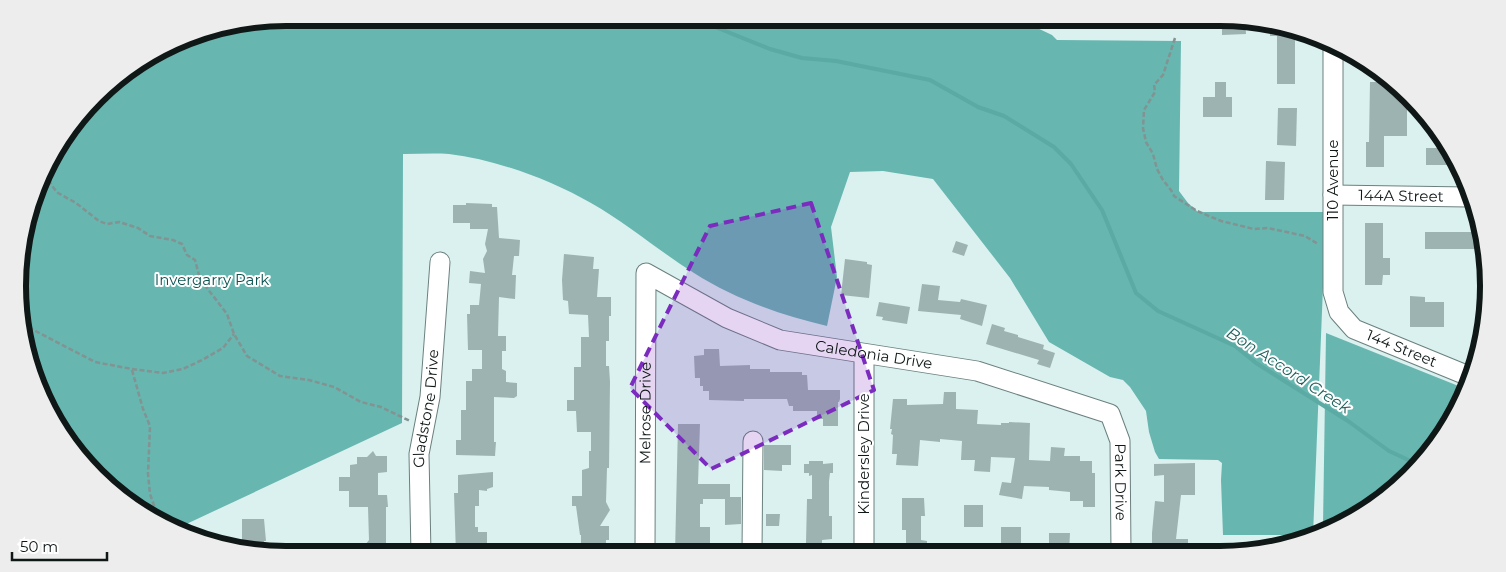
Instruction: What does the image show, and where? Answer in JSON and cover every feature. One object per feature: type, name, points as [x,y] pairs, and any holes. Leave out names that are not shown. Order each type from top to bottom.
[{"type":"street","name":"110 Avenue","points":[[1334,53],[1333,292],[1339,312]]},
{"type":"street","name":"144A Street","points":[[1333,195],[1464,197]]},
{"type":"street","name":"Gladstone Drive","points":[[421,546],[420,454],[430,397],[440,262]]},
{"type":"street","name":"Caledonia Drive","points":[[646,273],[728,318],[780,340],[977,371],[1110,414]]},
{"type":"street","name":"Melrose Drive","points":[[645,546],[646,273]]},
{"type":"street","name":"144 Street","points":[[1339,312],[1354,329],[1464,374]]},
{"type":"street","name":"Kindersley Drive","points":[[864,354],[864,546]]},
{"type":"street","name":"Park Drive","points":[[1110,414],[1120,441],[1121,546]]},
{"type":"street","points":[[752,546],[753,441]]},
{"type":"path","points":[[1175,38],[1162,75],[1154,85],[1155,92],[1144,110],[1143,124],[1146,142],[1153,154],[1157,170],[1174,196],[1197,211],[1221,221],[1254,229],[1268,228],[1305,236],[1317,244],[1323,244]]},
{"type":"path","points":[[49,180],[58,193],[76,203],[99,221],[108,224],[118,222],[127,224],[138,228],[150,236],[173,240],[182,244],[187,255],[195,260],[200,279],[227,314],[234,334],[248,356],[280,376],[309,380],[334,387],[361,402],[381,407],[413,423]]},
{"type":"path","points":[[29,328],[95,362],[132,369],[163,372],[183,369],[224,348],[234,334]]},
{"type":"path","points":[[132,369],[142,409],[150,426],[148,474],[150,494],[156,511]]},
{"type":"highlighted area","points":[[811,203],[874,390],[711,469],[630,388],[710,226]]},
{"type":"green space","name":"Invergarry Park","points":[[286,26],[1033,26],[1052,35],[1057,40],[1181,41],[1179,191],[1198,212],[1326,212],[1313,528],[1293,535],[1223,535],[1222,463],[1218,460],[1159,459],[1149,432],[1146,411],[1130,387],[1123,380],[1110,377],[1049,342],[1010,278],[933,179],[883,171],[850,172],[831,227],[837,277],[827,326],[792,317],[725,291],[681,265],[605,211],[558,186],[504,166],[467,157],[449,154],[403,154],[402,423],[184,525],[142,502],[102,470],[70,430],[46,385],[31,337],[26,286],[31,235],[46,187],[70,142],[102,102],[142,70],[171,53],[219,35],[252,28]]},
{"type":"green space","points":[[1326,333],[1459,386],[1436,430],[1404,470],[1364,502],[1323,524]]},
{"type":"building","points":[[1222,26],[1246,28],[1246,34],[1222,35]]},
{"type":"building","points":[[1270,31],[1295,38],[1295,84],[1277,84],[1277,36],[1270,36]]},
{"type":"building","points":[[1378,80],[1407,106],[1407,136],[1384,136],[1384,167],[1366,167],[1366,142],[1369,142],[1370,82],[1378,82]]},
{"type":"building","points":[[1215,82],[1226,82],[1226,97],[1232,97],[1232,117],[1203,117],[1203,97],[1215,97]]},
{"type":"building","points":[[1278,108],[1297,108],[1296,146],[1277,145]]},
{"type":"building","points":[[1426,148],[1440,148],[1450,165],[1426,165]]},
{"type":"building","points":[[1266,161],[1285,162],[1284,200],[1265,200]]},
{"type":"building","points":[[466,203],[492,204],[492,207],[497,207],[499,238],[520,240],[519,256],[514,256],[512,275],[516,275],[515,299],[499,297],[498,336],[506,336],[506,351],[502,351],[502,369],[506,371],[506,382],[517,383],[517,396],[514,398],[494,397],[495,456],[456,455],[456,440],[461,440],[461,410],[466,410],[466,381],[472,381],[472,369],[482,369],[482,350],[468,350],[467,314],[470,314],[470,305],[479,305],[481,284],[469,283],[470,271],[485,273],[483,259],[487,251],[485,244],[488,229],[470,229],[470,223],[453,223],[453,205],[466,205]]},
{"type":"building","points":[[1365,223],[1383,223],[1383,258],[1390,258],[1390,275],[1383,275],[1382,285],[1365,285]]},
{"type":"building","points":[[1425,232],[1474,232],[1477,249],[1425,249]]},
{"type":"building","points":[[956,241],[968,245],[964,256],[952,252]]},
{"type":"building","points":[[564,254],[594,257],[593,269],[599,269],[597,297],[611,297],[609,341],[606,341],[606,366],[609,366],[610,382],[609,468],[607,468],[606,502],[610,510],[600,526],[609,526],[609,540],[606,540],[606,546],[581,546],[576,506],[572,506],[572,496],[582,496],[582,470],[589,468],[591,432],[577,432],[576,411],[567,411],[567,400],[574,400],[574,367],[581,367],[581,337],[589,337],[588,315],[569,314],[568,301],[563,300]]},
{"type":"building","points":[[845,259],[867,262],[867,264],[872,265],[869,298],[841,295]]},
{"type":"building","points":[[922,284],[940,286],[938,300],[960,302],[961,299],[987,305],[982,326],[960,319],[961,315],[918,311]]},
{"type":"building","points":[[1410,296],[1425,297],[1425,302],[1444,302],[1444,327],[1410,327]]},
{"type":"building","points":[[879,302],[910,307],[907,324],[882,320],[883,317],[876,316]]},
{"type":"building","points":[[992,324],[1005,328],[1004,331],[1018,335],[1018,337],[1044,345],[1043,349],[1055,353],[1050,368],[1037,364],[1039,360],[986,344]]},
{"type":"building","points":[[704,349],[719,349],[720,366],[750,365],[750,369],[770,369],[770,372],[802,372],[802,375],[807,375],[808,390],[840,390],[838,426],[823,426],[823,419],[817,419],[817,411],[793,411],[793,406],[789,406],[787,399],[709,400],[709,391],[703,391],[703,386],[700,386],[700,378],[695,378],[694,356],[704,355]]},
{"type":"building","points":[[944,392],[956,392],[956,409],[978,410],[977,424],[1030,423],[1029,460],[1050,461],[1051,447],[1065,448],[1064,456],[1080,456],[1080,461],[1092,461],[1092,473],[1095,473],[1095,507],[1083,507],[1083,501],[1070,501],[1070,492],[1049,490],[1049,487],[1024,486],[1022,499],[999,495],[1002,482],[1011,483],[1015,458],[991,457],[990,472],[974,471],[975,460],[961,460],[962,441],[940,439],[940,442],[920,440],[918,466],[896,465],[897,454],[892,454],[893,435],[891,434],[892,429],[890,429],[893,399],[907,399],[907,405],[943,404]]},
{"type":"building","points":[[678,424],[700,424],[698,484],[730,484],[730,497],[741,497],[741,524],[725,525],[725,499],[703,499],[703,504],[700,504],[700,527],[710,527],[710,546],[675,546]]},
{"type":"building","points":[[764,445],[791,445],[791,465],[782,465],[782,471],[764,470]]},
{"type":"building","points":[[373,451],[376,456],[387,456],[387,472],[378,473],[378,495],[387,495],[386,546],[364,546],[369,540],[368,507],[349,507],[349,491],[339,491],[339,477],[350,477],[350,465],[357,464],[357,457],[367,457]]},
{"type":"building","points":[[809,461],[823,461],[823,464],[833,463],[833,473],[830,473],[829,481],[829,516],[832,516],[832,539],[822,540],[822,546],[800,546],[800,543],[806,543],[807,499],[812,499],[812,475],[809,476],[809,473],[804,473],[804,464],[809,464]]},
{"type":"building","points":[[1195,463],[1195,495],[1181,495],[1176,539],[1188,539],[1188,546],[1152,546],[1155,501],[1164,502],[1164,475],[1154,476],[1154,464]]},
{"type":"building","points":[[493,472],[493,487],[487,489],[487,491],[479,490],[479,506],[475,506],[475,527],[478,527],[478,532],[487,532],[487,546],[456,546],[454,493],[458,493],[458,475]]},
{"type":"building","points":[[902,498],[924,498],[925,516],[921,516],[921,540],[927,541],[927,546],[906,546],[906,530],[902,530]]},
{"type":"building","points":[[964,505],[983,505],[983,527],[964,527]]},
{"type":"building","points":[[766,514],[780,514],[779,526],[766,526]]},
{"type":"building","points":[[242,519],[264,519],[266,541],[264,541],[264,545],[242,542]]},
{"type":"building","points":[[1001,527],[1021,527],[1021,546],[1001,546]]},
{"type":"building","points":[[1049,533],[1070,533],[1069,546],[1049,546]]},
{"type":"waterway","name":"Bon Accord Creek","points":[[713,26],[770,49],[802,58],[836,61],[930,80],[978,107],[1004,116],[1054,147],[1071,164],[1102,210],[1136,293],[1158,311],[1235,346],[1256,363],[1348,421],[1389,451],[1411,461]]}]
